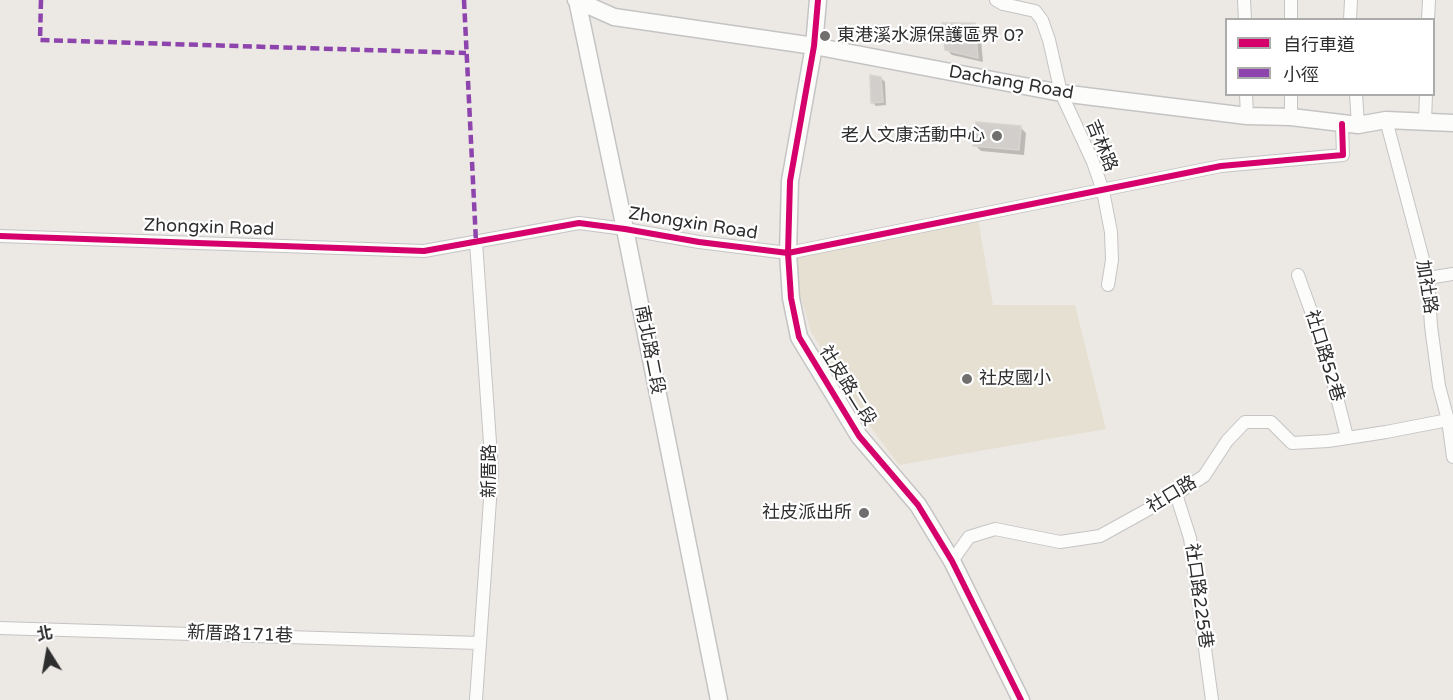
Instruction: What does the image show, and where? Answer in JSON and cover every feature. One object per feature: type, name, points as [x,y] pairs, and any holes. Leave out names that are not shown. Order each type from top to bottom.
[{"type":"street","name":"Dachang Road","points":[[577,0],[614,17],[814,46],[1061,93],[1247,116],[1291,117],[1350,124],[1386,120],[1453,123]]},
{"type":"street","name":"南北路二段","points":[[577,0],[719,700]]},
{"type":"street","name":"社皮路二段","points":[[818,0],[814,46],[790,181],[788,254],[791,298],[799,337],[859,436],[918,505],[952,561],[1021,700]]},
{"type":"street","name":"吉林路","points":[[996,0],[1003,4],[1035,11],[1042,20],[1061,93],[1093,162],[1103,191],[1111,232],[1112,260],[1108,285]]},
{"type":"street","points":[[1244,0],[1245,18]]},
{"type":"street","points":[[1291,0],[1291,18]]},
{"type":"street","points":[[1350,18],[1351,0]]},
{"type":"street","points":[[1428,18],[1429,0]]},
{"type":"street","points":[[1246,96],[1247,116]]},
{"type":"street","points":[[1291,96],[1291,117]]},
{"type":"street","points":[[1350,124],[1356,96]]},
{"type":"street","points":[[1425,122],[1426,96]]},
{"type":"street","name":"加社路","points":[[1386,120],[1428,278],[1431,326],[1439,386],[1448,420],[1453,457]]},
{"type":"street","name":"Zhongxin Road","points":[[0,236],[424,251],[579,223],[788,254],[1221,166],[1343,155],[1350,124]]},
{"type":"street","name":"新厝路","points":[[476,242],[492,471],[476,700]]},
{"type":"street","points":[[1428,278],[1453,274]]},
{"type":"street","name":"社口路52巷","points":[[1298,275],[1325,350],[1347,437]]},
{"type":"street","name":"社口路","points":[[952,561],[969,537],[995,529],[1060,542],[1100,536],[1204,476],[1227,441],[1245,422],[1271,422],[1292,443],[1328,441],[1448,420]]},
{"type":"street","name":"社口路225巷","points":[[1176,494],[1190,538],[1212,700]]},
{"type":"street","name":"新厝路171巷","points":[[0,628],[480,643]]},
{"type":"shaded area","name":"社皮國小","points":[[977,213],[993,305],[1075,305],[1106,429],[899,465],[869,425],[811,332],[787,250]]},
{"type":"building","points":[[942,23],[975,23],[978,58],[945,50]]},
{"type":"building","points":[[870,75],[881,77],[883,102],[871,103]]},
{"type":"building","name":"老人文康活動中心","points":[[976,122],[1021,126],[1019,150],[973,146]]},
{"type":"marked path","points":[[41,0],[40,40],[466,53]]},
{"type":"marked path","points":[[464,0],[476,242]]},
{"type":"cycle path","points":[[818,0],[814,46],[790,181],[788,253],[791,298],[799,337],[859,436],[918,505],[952,561],[1021,700]]},
{"type":"cycle path","points":[[0,236],[424,251],[579,223],[788,253],[1221,166],[1343,155],[1342,124]]},
{"type":"place","name":"東港溪水源保護區界 0?","points":[[825,36]]},
{"type":"place","name":"老人文康活動中心","points":[[997,136]]},
{"type":"place","name":"社皮國小","points":[[967,379]]},
{"type":"place","name":"社皮派出所","points":[[864,513]]}]
